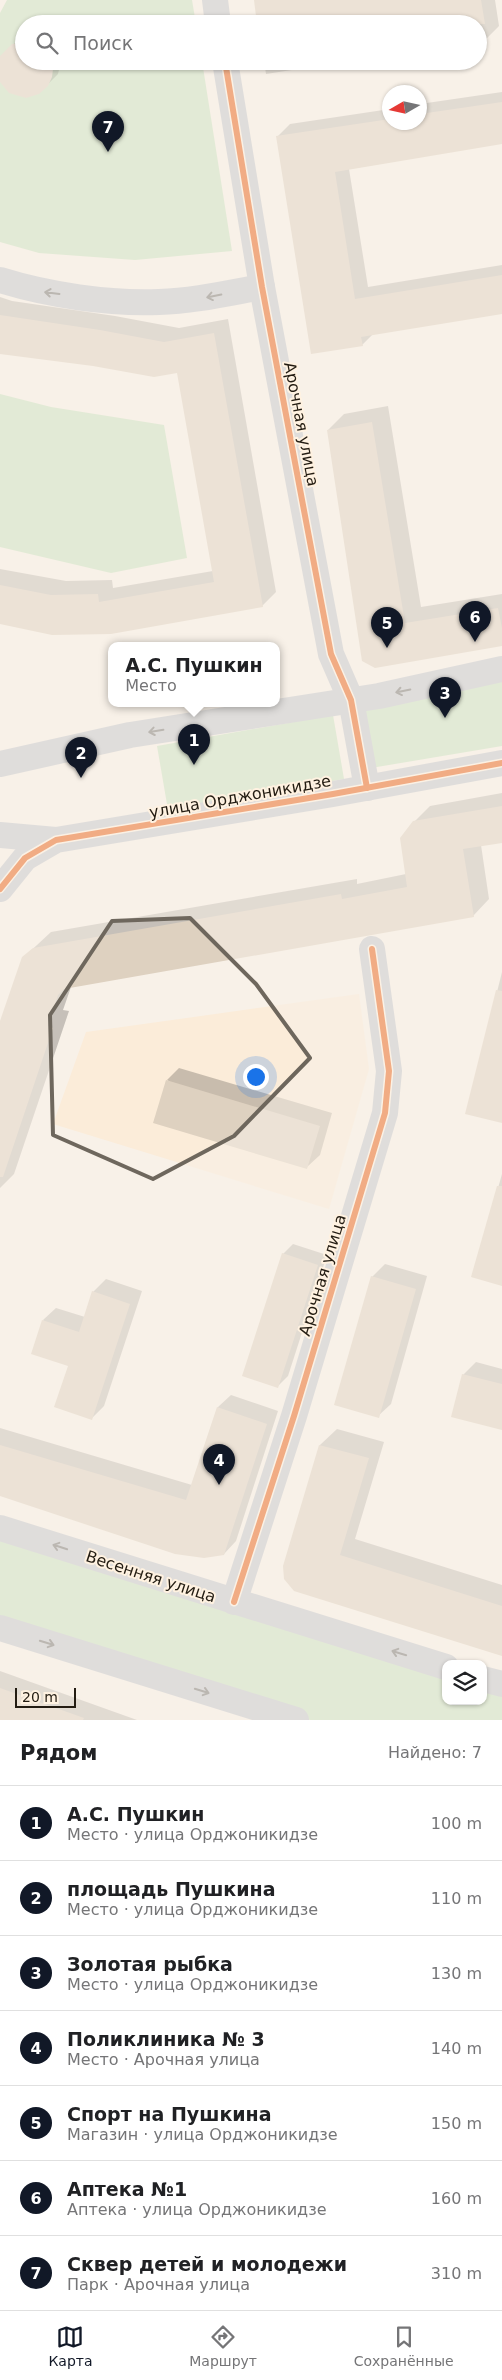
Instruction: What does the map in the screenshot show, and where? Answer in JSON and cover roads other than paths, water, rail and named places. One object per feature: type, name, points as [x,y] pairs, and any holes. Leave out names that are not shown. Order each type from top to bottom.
[{"type":"street","points":[[214,0],[216,15]]},
{"type":"street","name":"Арочная улица","points":[[226,70],[262,287],[331,654],[351,700],[367,788]]},
{"type":"street","points":[[0,280],[34,290],[95,298],[158,302],[202,298],[262,287]]},
{"type":"street","points":[[0,764],[130,735],[351,700],[502,669]]},
{"type":"street","name":"улица Орджоникидзе","points":[[0,889],[25,858],[56,840],[367,788],[502,763]]},
{"type":"street","points":[[0,835],[56,840]]},
{"type":"street","name":"Арочная улица","points":[[234,1602],[294,1416],[385,1113],[389,1071],[372,950]]},
{"type":"street","name":"Весенняя улица","points":[[0,1528],[442,1666]]},
{"type":"street","points":[[0,1628],[296,1720]]},
{"type":"street","points":[[487,1680],[502,1684]]},
{"type":"place","name":"Сквер детей и молодежи","points":[[108,152]]},
{"type":"place","name":"Аптека №1","points":[[475,642]]},
{"type":"place","name":"Спорт на Пушкина","points":[[387,648]]},
{"type":"place","name":"Золотая рыбка","points":[[445,718]]},
{"type":"place","name":"А.С. Пушкин","points":[[194,765]]},
{"type":"place","name":"площадь Пушкина","points":[[81,778]]},
{"type":"place","name":"Поликлиника № 3","points":[[219,1485]]}]
